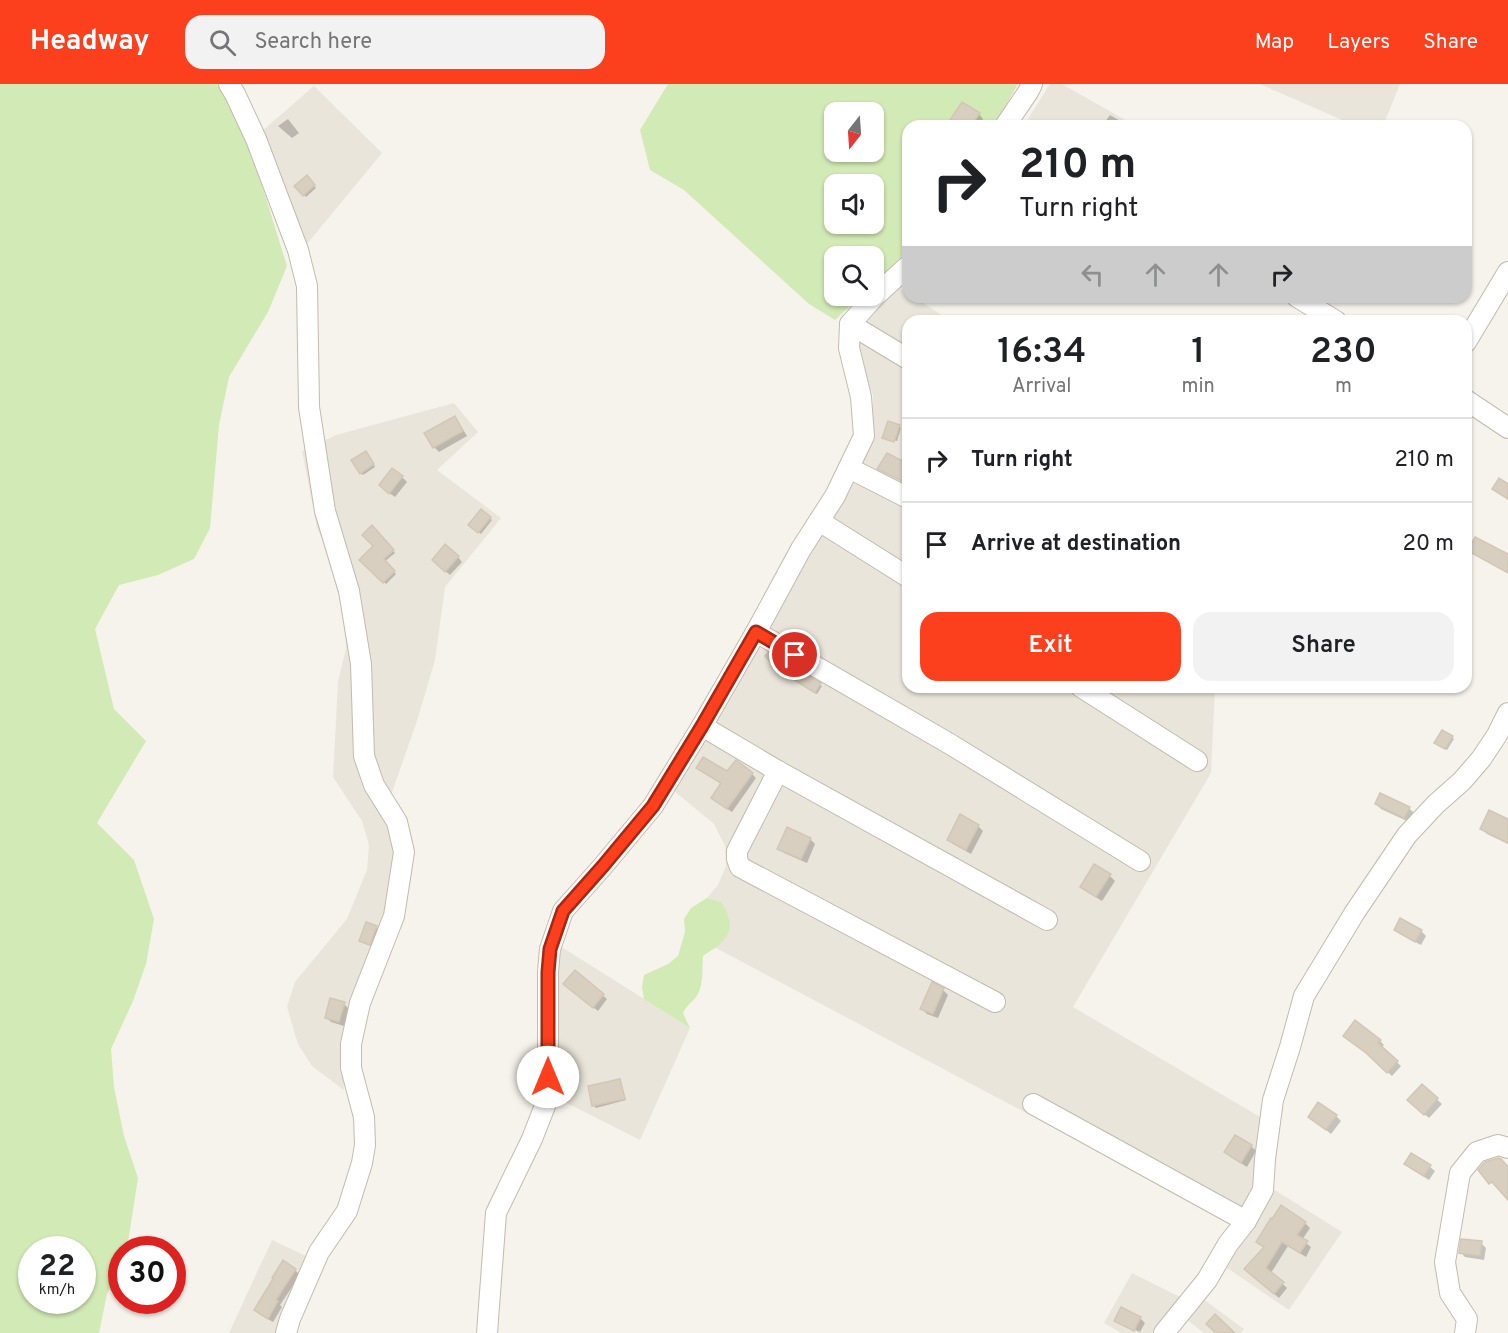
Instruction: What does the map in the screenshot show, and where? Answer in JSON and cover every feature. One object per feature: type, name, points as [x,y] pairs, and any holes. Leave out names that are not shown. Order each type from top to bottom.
[{"type":"street","points":[[229,84],[256,139],[298,250],[307,286],[309,407],[325,511],[349,591],[361,664],[364,756],[374,785],[397,822],[404,852],[393,916],[360,1003],[351,1044],[351,1068],[364,1117],[365,1145],[362,1163],[347,1211],[319,1252],[286,1333]]},
{"type":"street","points":[[1010,120],[1032,84]]},
{"type":"street","points":[[487,1333],[496,1212],[532,1139],[548,1098],[549,961],[550,949],[563,911],[653,806],[702,726],[801,549],[835,496],[864,436],[861,397],[849,348],[850,324],[874,296],[902,271]]},
{"type":"street","points":[[1472,332],[1508,272]]},
{"type":"street","points":[[1307,303],[1326,315]]},
{"type":"street","points":[[850,324],[902,355]]},
{"type":"street","points":[[1472,404],[1508,428]]},
{"type":"street","points":[[849,468],[902,495]]},
{"type":"street","points":[[819,521],[902,573]]},
{"type":"street","points":[[756,632],[950,744],[1140,861]]},
{"type":"street","points":[[1090,693],[1197,761]]},
{"type":"street","points":[[1164,1333],[1207,1280],[1228,1244],[1246,1221],[1263,1190],[1273,1100],[1304,996],[1355,912],[1407,835],[1481,759],[1508,713]]},
{"type":"street","points":[[702,726],[778,771],[1047,920]]},
{"type":"street","points":[[778,771],[737,851],[740,867],[995,1002]]},
{"type":"street","points":[[1033,1104],[1246,1221]]},
{"type":"street","points":[[1465,1333],[1467,1319],[1450,1293],[1445,1262],[1460,1173],[1477,1152],[1498,1145],[1508,1148]]},
{"type":"shaded area","points":[[1050,84],[1062,84],[1125,120],[1030,120],[1028,119]]},
{"type":"shaded area","points":[[1260,84],[1400,84],[1385,120],[1342,120]]},
{"type":"shaded area","points":[[314,86],[382,153],[306,245],[261,132]]},
{"type":"shaded area","points":[[899,288],[902,290],[902,303],[923,303],[942,315],[902,315],[902,693],[1215,693],[1211,773],[1073,1007],[1267,1121],[1255,1189],[1233,1223],[714,947],[724,940],[721,902],[707,898],[718,885],[726,866],[725,846],[714,824],[674,791],[833,516],[873,439],[873,396],[856,349],[866,318],[879,306],[884,306],[884,302]]},
{"type":"shaded area","points":[[454,403],[478,432],[437,470],[501,518],[445,587],[435,660],[416,724],[385,812],[397,852],[389,913],[343,1067],[344,1090],[312,1066],[298,1044],[287,1007],[295,982],[347,919],[367,870],[369,845],[362,821],[333,777],[338,682],[346,648],[342,606],[334,564],[317,528],[302,451],[336,435]]},
{"type":"shaded area","points":[[560,946],[690,1028],[640,1140],[553,1096],[554,975]]},
{"type":"shaded area","points":[[1273,1189],[1342,1232],[1289,1310],[1227,1268]]},
{"type":"shaded area","points":[[272,1240],[310,1258],[292,1333],[229,1333]]},
{"type":"shaded area","points":[[1132,1273],[1184,1299],[1156,1333],[1121,1333],[1104,1323]]},
{"type":"shaded area","points":[[1203,1299],[1244,1329],[1241,1333],[1204,1333],[1186,1319]]},
{"type":"green space","points":[[0,84],[217,84],[243,128],[287,266],[268,312],[229,377],[219,425],[210,528],[194,559],[158,575],[119,585],[95,629],[114,709],[146,741],[97,823],[134,860],[154,919],[146,964],[133,1001],[111,1049],[114,1087],[124,1136],[138,1178],[129,1236],[108,1236],[108,1292],[99,1333],[0,1333]]},
{"type":"green space","points":[[668,84],[1018,84],[997,120],[902,120],[902,256],[884,273],[884,246],[824,246],[824,306],[850,306],[835,320],[809,304],[684,190],[650,170],[640,130]]},
{"type":"green space","points":[[707,898],[721,902],[730,926],[724,940],[703,956],[699,993],[683,1013],[690,1028],[644,999],[642,987],[644,975],[668,964],[678,956],[685,932],[684,919],[691,908]]},
{"type":"building","points":[[962,102],[980,113],[975,120],[950,120]]},
{"type":"building","points":[[307,175],[315,185],[303,196],[294,186]]},
{"type":"building","points":[[455,416],[463,431],[433,448],[424,433]]},
{"type":"building","points":[[888,421],[900,425],[894,442],[882,438]]},
{"type":"building","points":[[366,451],[374,464],[360,474],[351,460]]},
{"type":"building","points":[[887,453],[902,461],[902,481],[877,469]]},
{"type":"building","points":[[392,468],[403,476],[389,494],[379,485]]},
{"type":"building","points":[[1499,478],[1508,484],[1508,499],[1492,489]]},
{"type":"building","points":[[481,509],[491,517],[478,533],[468,525]]},
{"type":"building","points":[[372,525],[394,550],[384,559],[395,571],[383,583],[359,560],[373,546],[362,535]]},
{"type":"building","points":[[1475,537],[1508,554],[1508,573],[1472,553],[1472,543]]},
{"type":"building","points":[[445,544],[459,556],[445,572],[432,560]]},
{"type":"building","points":[[768,653],[792,667],[802,677],[804,673],[821,683],[815,693],[781,673],[765,656]]},
{"type":"building","points":[[1442,730],[1453,736],[1445,749],[1434,743]]},
{"type":"building","points":[[703,757],[727,771],[736,760],[753,773],[727,809],[711,798],[721,783],[696,768]]},
{"type":"building","points":[[1380,793],[1410,807],[1404,818],[1375,804]]},
{"type":"building","points":[[1489,810],[1508,819],[1508,843],[1480,829]]},
{"type":"building","points":[[960,814],[979,825],[966,850],[947,840]]},
{"type":"building","points":[[787,827],[811,838],[801,859],[777,849]]},
{"type":"building","points":[[1094,864],[1111,874],[1096,897],[1080,887]]},
{"type":"building","points":[[1400,918],[1422,930],[1415,942],[1394,930]]},
{"type":"building","points":[[366,922],[377,926],[370,945],[359,941]]},
{"type":"building","points":[[575,970],[604,994],[593,1008],[563,984]]},
{"type":"building","points":[[932,982],[944,988],[933,1014],[920,1009]]},
{"type":"building","points":[[330,998],[345,1002],[339,1022],[325,1018]]},
{"type":"building","points":[[1355,1020],[1381,1040],[1378,1043],[1398,1061],[1387,1073],[1343,1036]]},
{"type":"building","points":[[620,1079],[625,1099],[592,1106],[588,1086]]},
{"type":"building","points":[[1422,1084],[1438,1098],[1424,1115],[1407,1100]]},
{"type":"building","points":[[1318,1102],[1337,1115],[1326,1130],[1308,1117]]},
{"type":"building","points":[[1235,1135],[1252,1145],[1241,1163],[1224,1152]]},
{"type":"building","points":[[1411,1153],[1431,1165],[1424,1176],[1404,1164]]},
{"type":"building","points":[[1498,1158],[1508,1167],[1508,1200],[1492,1182],[1489,1184],[1478,1170],[1485,1162]]},
{"type":"building","points":[[1281,1205],[1306,1222],[1297,1235],[1308,1241],[1300,1253],[1282,1242],[1266,1268],[1284,1282],[1274,1294],[1244,1269],[1264,1247],[1256,1242]]},
{"type":"building","points":[[1461,1239],[1482,1241],[1480,1256],[1459,1253]]},
{"type":"building","points":[[283,1260],[296,1269],[276,1300],[278,1301],[268,1319],[254,1310]]},
{"type":"building","points":[[1121,1307],[1141,1317],[1134,1331],[1114,1321]]},
{"type":"building","points":[[1215,1314],[1235,1333],[1216,1333],[1206,1324]]},
{"type":"route","points":[[548,1077],[550,949],[563,911],[653,806],[756,632],[795,655]]}]
